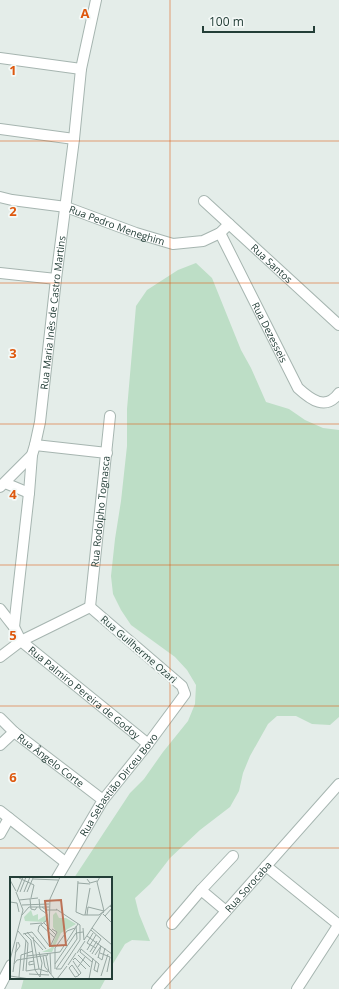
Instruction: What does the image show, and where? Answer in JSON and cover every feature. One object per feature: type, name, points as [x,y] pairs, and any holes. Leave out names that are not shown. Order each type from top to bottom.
[{"type":"street","name":"Rua Maria Inês de Castro Martins","points":[[14,627],[32,455],[36,445],[40,422],[81,69],[96,0]]},
{"type":"street","points":[[0,58],[81,69]]},
{"type":"street","points":[[0,129],[74,139]]},
{"type":"street","name":"Rua Pedro Meneghim","points":[[0,197],[66,207],[136,233],[173,244],[203,241],[220,233],[229,224]]},
{"type":"street","name":"Rua Santos","points":[[204,201],[339,325]]},
{"type":"street","name":"Rua Dezesseis","points":[[220,233],[298,388],[316,402],[325,402],[335,398],[339,393]]},
{"type":"street","points":[[0,273],[56,279]]},
{"type":"street","name":"Rua Rodolpho Tognasca","points":[[90,607],[110,416]]},
{"type":"street","points":[[36,445],[106,453]]},
{"type":"street","points":[[29,493],[3,485],[32,455]]},
{"type":"street","points":[[21,641],[90,607]]},
{"type":"street","name":"Rua Guilherme Ozari","points":[[90,607],[182,686],[185,694]]},
{"type":"street","name":"Rua Palmiro Pereira de Godoy","points":[[0,609],[14,627],[21,641],[148,744]]},
{"type":"street","name":"Rua Palmiro Pereira de Godoy","points":[[0,657],[21,641]]},
{"type":"street","name":"Rua Sebastião Dirceu Bovo","points":[[58,877],[103,800],[148,744],[185,694]]},
{"type":"street","name":"Rua Ângelo Corte","points":[[0,718],[14,732],[103,800]]},
{"type":"street","points":[[0,745],[14,732]]},
{"type":"street","name":"Rua Sorocaba","points":[[157,989],[339,784]]},
{"type":"street","points":[[0,811],[65,862]]},
{"type":"street","points":[[0,834],[9,818]]},
{"type":"street","points":[[172,924],[233,856]]},
{"type":"street","points":[[266,866],[339,925],[297,989]]},
{"type":"street","points":[[201,890],[226,911]]},
{"type":"street","points":[[0,986],[10,967]]},
{"type":"green space","points":[[196,263],[212,278],[241,350],[251,368],[266,402],[289,409],[305,420],[323,428],[339,430],[339,717],[330,725],[312,724],[296,716],[277,716],[268,724],[250,756],[243,773],[239,791],[230,807],[200,830],[170,858],[150,884],[135,898],[139,914],[150,941],[132,940],[125,944],[112,965],[112,877],[75,877],[130,793],[144,779],[188,721],[195,704],[196,685],[187,670],[175,657],[131,625],[113,594],[111,576],[127,446],[127,409],[136,306],[147,290],[178,270]]},
{"type":"green space","points":[[24,979],[105,979],[100,989],[21,989]]}]
